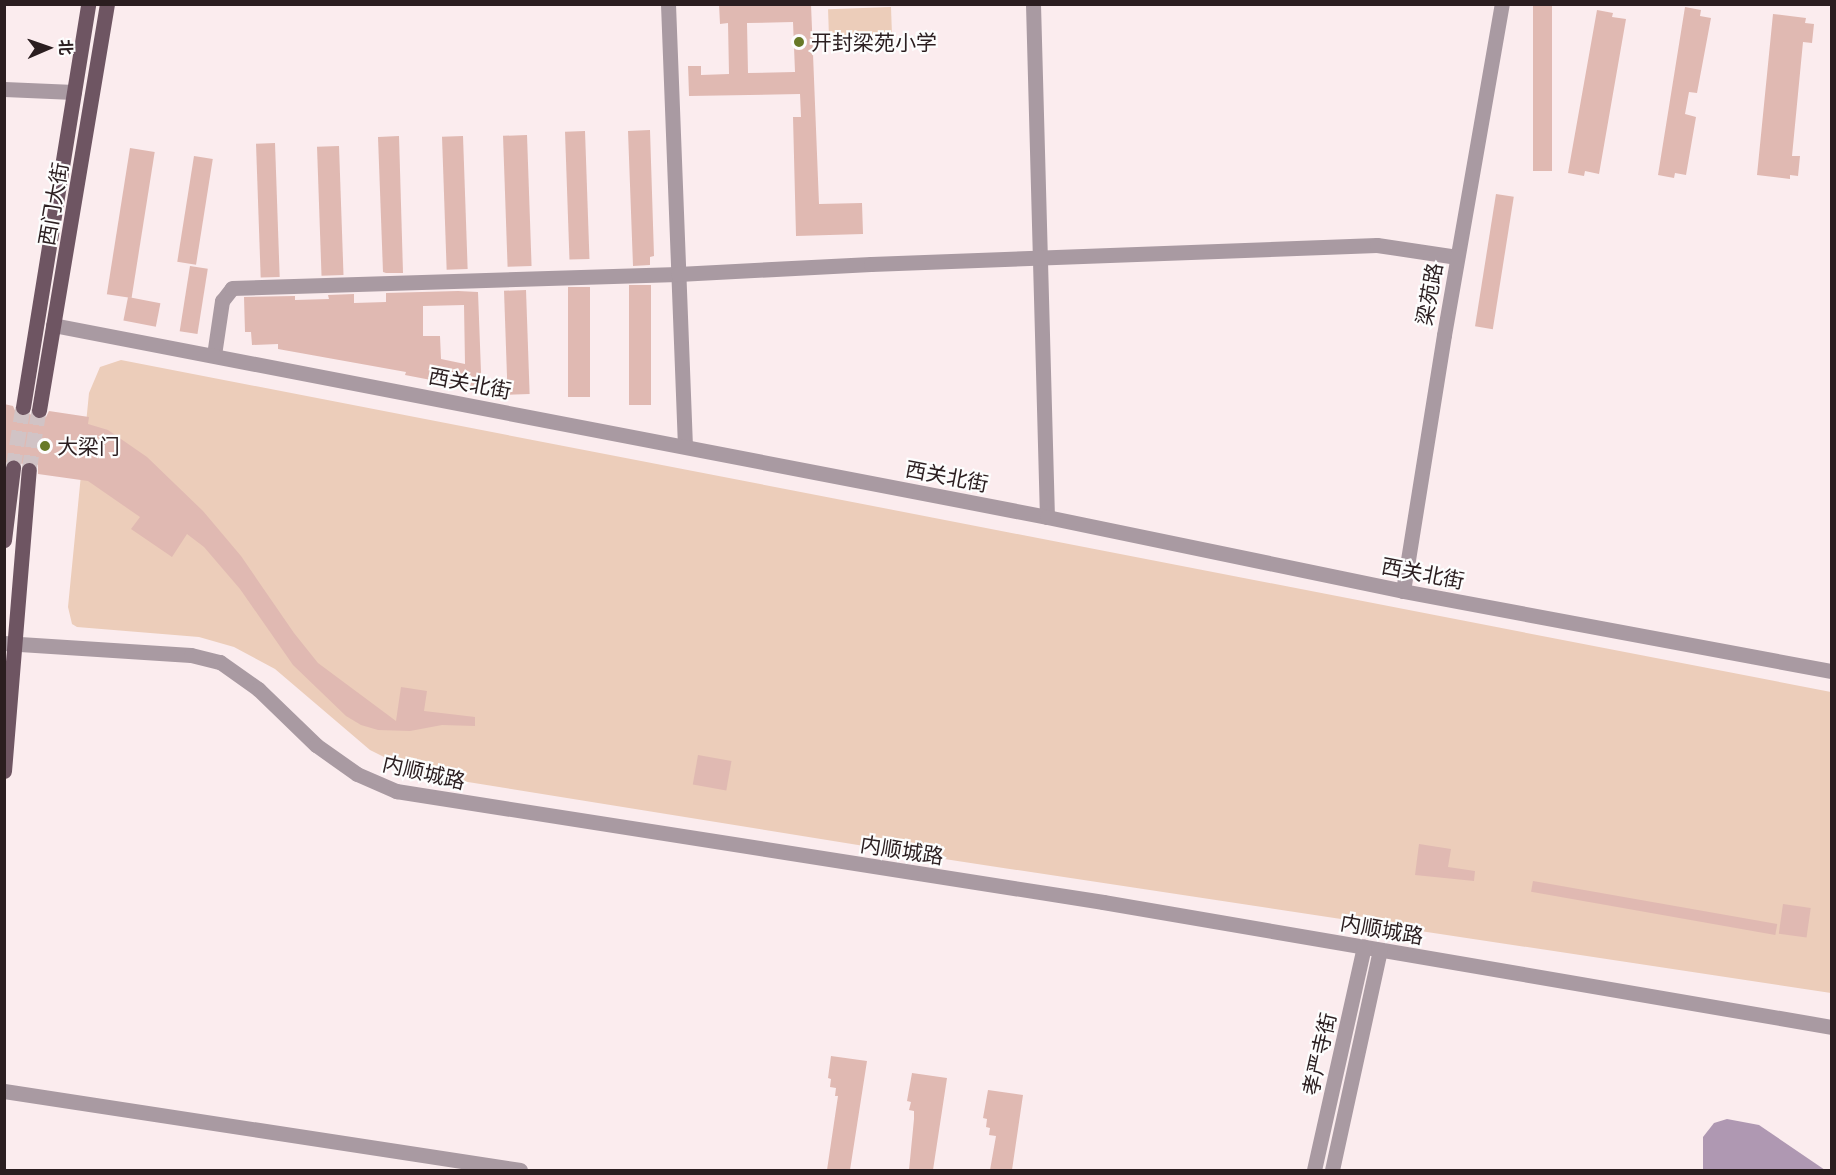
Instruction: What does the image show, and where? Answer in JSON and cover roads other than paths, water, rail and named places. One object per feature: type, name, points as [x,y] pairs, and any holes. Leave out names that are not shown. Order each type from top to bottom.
[{"type":"main road","name":"西门大街","points":[[23,407],[88,4]]},
{"type":"main road","name":"西门大街","points":[[39,410],[107,4]]},
{"type":"main road","points":[[4,540],[13,468]]},
{"type":"main road","points":[[4,771],[9,643],[29,470]]},
{"type":"street","points":[[668,4],[685,447]]},
{"type":"street","points":[[1033,4],[1047,517]]},
{"type":"street","name":"梁苑路","points":[[1403,591],[1457,257],[1502,4]]},
{"type":"street","points":[[4,89],[74,92]]},
{"type":"street","points":[[213,355],[222,301],[232,288],[678,274],[1040,257],[1377,245],[1457,257]]},
{"type":"street","name":"西关北街","points":[[53,325],[1047,517],[1403,591],[1832,671]]},
{"type":"street","name":"内顺城路","points":[[9,643],[191,655],[220,662],[258,689],[316,745],[340,763],[357,774],[396,791],[1103,902],[1832,1027]]},
{"type":"street","name":"孝严寺街","points":[[1314,1170],[1372,948]]},
{"type":"street","name":"孝严寺街","points":[[1332,1170],[1372,948]]},
{"type":"street","points":[[4,1091],[520,1170]]},
{"type":"tunnel","points":[[13,468],[23,407]]},
{"type":"tunnel","points":[[29,470],[39,410]]},
{"type":"place","name":"开封梁苑小学","points":[[799,42]]},
{"type":"place","name":"大梁门","points":[[45,446]]}]
